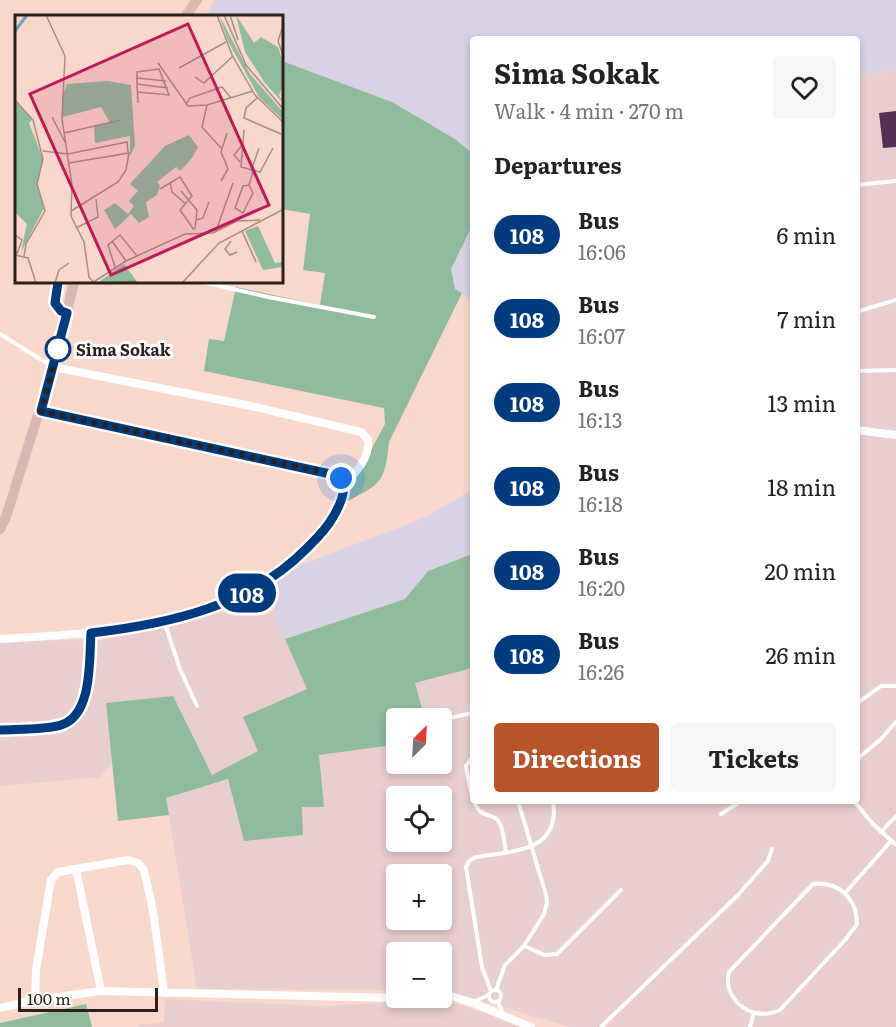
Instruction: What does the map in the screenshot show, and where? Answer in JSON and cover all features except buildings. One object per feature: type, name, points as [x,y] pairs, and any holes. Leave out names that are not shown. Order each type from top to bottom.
[{"type":"street","points":[[187,15],[197,0]]},
{"type":"street","points":[[0,529],[41,411],[74,284]]},
{"type":"street","points":[[53,367],[251,405],[361,432],[368,440],[368,450],[354,474],[343,482]]},
{"type":"street","points":[[0,639],[91,633],[164,621],[230,601],[282,572],[315,540],[330,523],[344,489],[343,482],[335,475],[41,411]]},
{"type":"street","points":[[860,430],[896,435]]},
{"type":"street","points":[[35,1000],[36,970],[49,883],[52,877],[58,872],[128,860],[138,863],[144,870],[153,911],[164,992]]},
{"type":"street","points":[[76,869],[101,991]]},
{"type":"street","points":[[0,1008],[35,1000],[101,991],[386,998]]},
{"type":"street","points":[[452,996],[531,1027]]},
{"type":"lane","points":[[860,185],[896,181]]},
{"type":"lane","points":[[58,284],[55,303],[61,311],[67,313]]},
{"type":"lane","points":[[211,284],[374,317]]},
{"type":"lane","points":[[860,311],[896,300]]},
{"type":"lane","points":[[0,334],[53,367]]},
{"type":"lane","points":[[860,371],[896,370]]},
{"type":"lane","points":[[164,621],[180,669],[197,706]]},
{"type":"lane","points":[[0,730],[62,725],[75,714],[87,694],[91,633]]},
{"type":"lane","points":[[860,701],[881,686],[896,686]]},
{"type":"lane","points":[[452,718],[470,714]]},
{"type":"lane","points":[[860,757],[880,740],[896,722]]},
{"type":"lane","points":[[470,761],[466,766],[470,786]]},
{"type":"lane","points":[[476,804],[480,812],[500,823],[506,852]]},
{"type":"lane","points":[[498,1001],[490,1000],[492,992],[506,965],[524,946],[544,914],[547,903],[519,804]]},
{"type":"lane","points":[[503,1015],[498,1001],[501,996],[492,992],[482,967],[466,867],[476,857],[532,848],[548,834],[553,826],[555,816],[553,804]]},
{"type":"lane","points":[[721,814],[736,804]]},
{"type":"lane","points":[[857,804],[881,832],[896,845]]},
{"type":"lane","points":[[881,832],[896,816]]},
{"type":"lane","points":[[845,893],[891,841]]},
{"type":"lane","points":[[602,1027],[737,896],[768,861],[772,849]]},
{"type":"lane","points":[[813,884],[833,886],[845,893],[856,910],[857,924],[846,940],[780,1010],[770,1013],[754,1013],[740,1004],[730,993],[727,983],[729,972],[813,884]]},
{"type":"lane","points":[[524,946],[545,955],[553,955],[561,951],[621,890]]},
{"type":"lane","points":[[473,1003],[492,992]]},
{"type":"lane","points":[[750,1027],[754,1013]]},
{"type":"shaded area","points":[[215,0],[896,0],[896,70],[860,76],[860,36],[470,36],[470,151],[455,139],[392,102],[284,62],[284,15],[207,15]]},
{"type":"shaded area","points":[[896,70],[896,1027],[570,1027],[452,992],[452,942],[386,942],[386,990],[197,989],[166,798],[229,779],[302,807],[323,807],[319,755],[386,746],[386,774],[452,774],[452,708],[408,708],[415,683],[470,669],[470,804],[860,804],[860,76]]},
{"type":"shaded area","points":[[470,230],[470,299],[455,289],[451,269]]},
{"type":"shaded area","points":[[470,491],[470,555],[428,571],[405,599],[285,639],[265,590],[274,575],[424,518]]},
{"type":"shaded area","points":[[265,590],[307,689],[244,717],[258,751],[212,775],[173,696],[106,703],[112,763],[100,777],[0,786],[0,641],[101,640],[240,609]]},
{"type":"shaded area","points":[[165,999],[325,1006],[386,1003],[386,1008],[452,1008],[452,1003],[506,1020],[520,1027],[139,1027],[139,1025],[164,1022]]},
{"type":"green space","points":[[284,62],[392,102],[455,139],[470,151],[470,230],[451,269],[455,289],[462,293],[389,442],[382,475],[373,487],[343,503],[385,424],[384,408],[204,371],[209,339],[224,341],[236,287],[320,305],[325,273],[303,270],[310,214],[284,209]]},
{"type":"green space","points":[[470,555],[470,669],[415,683],[422,708],[386,708],[386,746],[319,755],[324,807],[302,807],[303,835],[244,841],[228,779],[166,798],[169,815],[118,821],[106,703],[173,696],[212,775],[258,751],[243,717],[307,689],[285,639],[405,599],[428,571]]},
{"type":"green space","points":[[86,1004],[92,1027],[0,1027],[0,1023]]},
{"type":"bus line","name":"108","points":[[0,730],[62,725],[75,714],[87,694],[91,633],[164,621],[217,606],[242,595],[282,572],[330,523],[344,489],[341,478],[335,475],[41,411],[67,313],[61,311],[55,303],[58,284]]},
{"type":"place","name":"Sima Sokak","points":[[58,349]]},
{"type":"route","points":[[58,349],[41,411],[341,478]]}]
